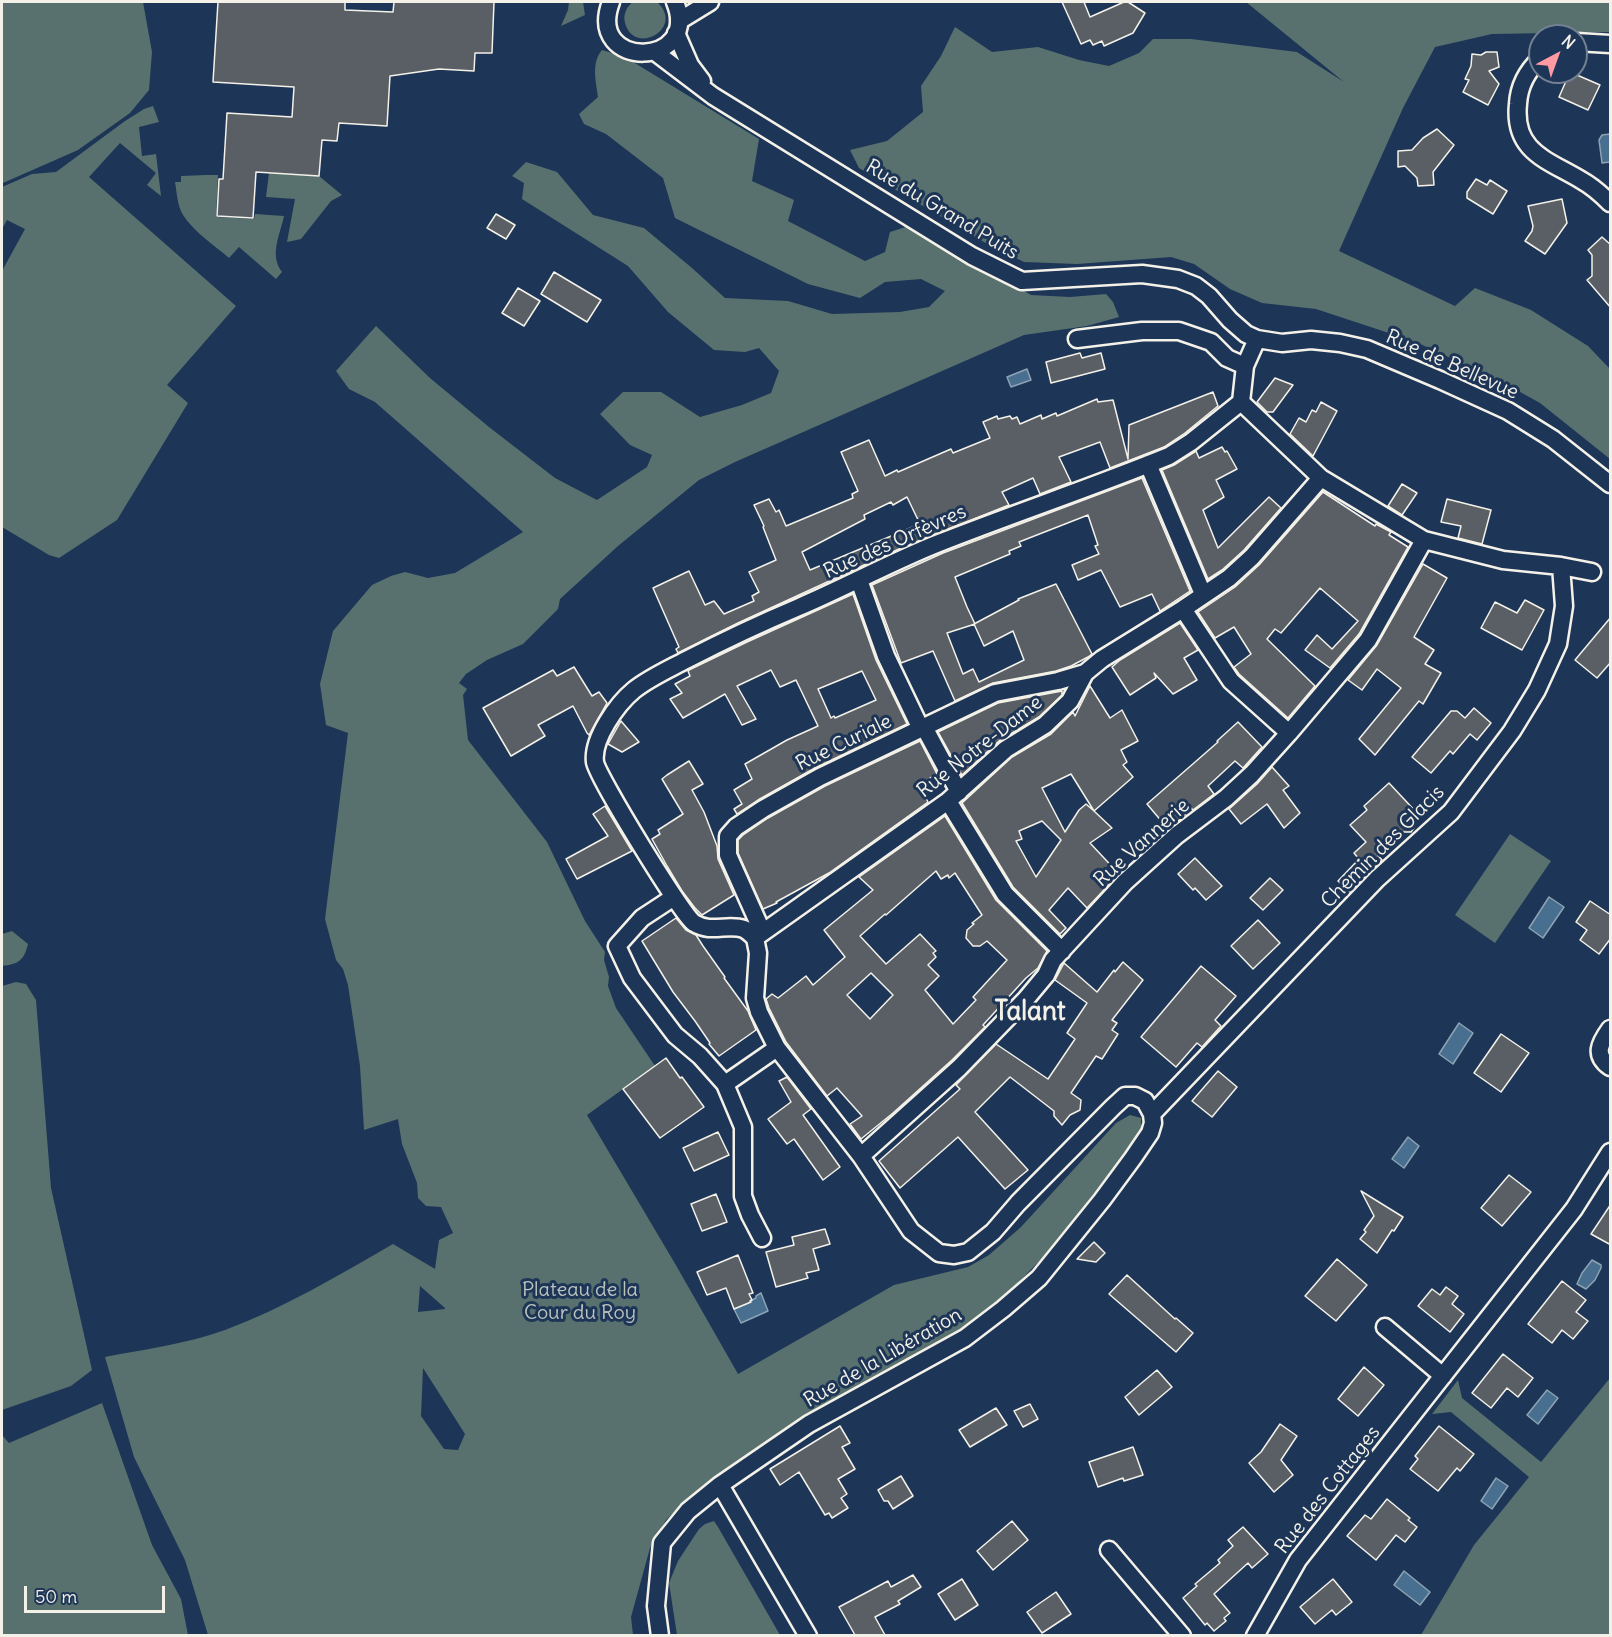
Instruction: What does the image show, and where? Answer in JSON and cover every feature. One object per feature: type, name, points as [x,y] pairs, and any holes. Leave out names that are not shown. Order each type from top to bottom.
[{"type":"street","points":[[610,2],[607,18],[613,38],[632,52],[644,54],[664,47],[671,41],[677,27],[710,2]]},
{"type":"street","name":"Rue du Grand Puits","points":[[675,2],[678,10],[677,27],[690,65],[714,96]]},
{"type":"street","points":[[1588,43],[1611,44]]},
{"type":"street","name":"Rue du Grand Puits","points":[[655,52],[714,96],[972,256],[1022,281],[1142,274],[1178,279],[1196,286],[1246,334],[1257,339]]},
{"type":"street","points":[[1528,72],[1519,94],[1517,108],[1518,123],[1525,142],[1541,159],[1588,184],[1611,203]]},
{"type":"street","points":[[1077,339],[1142,331],[1179,331],[1211,342],[1227,358],[1245,366]]},
{"type":"street","points":[[1257,339],[1245,366],[1241,402],[1321,478],[1424,540],[1503,560],[1561,566],[1592,572]]},
{"type":"street","name":"Rue de Bellevue","points":[[1257,339],[1281,343],[1311,340],[1367,349],[1508,411],[1553,439],[1611,484]]},
{"type":"street","name":"Rue des Orfèvres","points":[[674,897],[607,789],[595,764],[595,754],[605,726],[618,706],[635,689],[740,633],[936,544],[1168,456],[1191,442],[1241,402]]},
{"type":"street","points":[[1148,464],[1203,594]]},
{"type":"street","name":"Rue Notre-Dame","points":[[758,934],[953,797],[1006,749],[1045,725],[1070,701],[1085,673],[1102,659],[1229,578],[1252,557],[1321,478]]},
{"type":"street","name":"Rue Vannerie","points":[[861,1156],[959,1068],[1026,999],[1046,975],[1053,960],[1125,882],[1177,835],[1226,798],[1252,774],[1368,640],[1424,540]]},
{"type":"street","name":"Chemin des Glacis","points":[[1152,1114],[1377,879],[1451,812],[1512,731],[1537,690],[1558,644],[1564,606],[1561,566]]},
{"type":"street","points":[[859,580],[886,656],[953,797],[1005,894],[1062,951]]},
{"type":"street","points":[[1183,609],[1232,681],[1289,733]]},
{"type":"street","name":"Rue Curiale","points":[[758,934],[728,855],[728,836],[736,827],[801,787],[995,693],[1058,681],[1085,673]]},
{"type":"street","points":[[762,1238],[742,1196],[743,1127],[725,1084],[700,1056],[675,1035],[632,978],[617,946],[642,918],[674,897],[692,922],[706,928],[733,927],[758,934],[755,998],[759,1012],[777,1048],[861,1156],[911,1231],[939,1253],[954,1255],[968,1252],[993,1232],[1018,1203],[1125,1096],[1135,1096],[1145,1101],[1152,1114]]},
{"type":"street","points":[[1611,1029],[1603,1040],[1599,1052],[1604,1062],[1611,1067]]},
{"type":"street","points":[[725,1084],[777,1048]]},
{"type":"street","name":"Rue de la Libération","points":[[660,1635],[656,1606],[662,1543],[688,1511],[720,1485],[809,1424],[965,1338],[1003,1309],[1039,1278],[1133,1158],[1150,1133],[1153,1123],[1152,1114]]},
{"type":"street","name":"Rue des Cottages","points":[[1255,1635],[1298,1560],[1574,1209],[1611,1152]]},
{"type":"street","points":[[1385,1327],[1443,1376]]},
{"type":"street","points":[[720,1485],[808,1635]]},
{"type":"street","points":[[1109,1550],[1182,1635]]},
{"type":"green space","points":[[2,2],[143,2],[152,52],[149,90],[130,113],[78,150],[3,183],[2,183]]},
{"type":"green space","points":[[569,2],[583,2],[585,15],[561,26],[568,10]]},
{"type":"green space","points":[[633,2],[657,2],[664,12],[666,21],[655,35],[638,38],[630,33],[624,17]]},
{"type":"green space","points":[[1246,2],[1610,2],[1610,32],[1588,32],[1588,24],[1528,24],[1528,33],[1492,34],[1435,47],[1403,108],[1339,251],[1455,306],[1475,288],[1531,310],[1588,346],[1610,369],[1610,459],[1540,403],[1502,382],[1416,342],[1316,309],[1262,303],[1230,289],[1194,264],[1171,257],[1077,264],[1024,262],[982,241],[859,168],[850,150],[887,141],[923,112],[921,86],[941,56],[955,27],[992,52],[1038,47],[1079,60],[1109,66],[1139,53],[1153,39],[1191,39],[1297,52],[1344,82]]},
{"type":"green space","name":"Plateau de la Cour du Roy","points":[[602,50],[625,57],[759,139],[752,181],[794,200],[788,221],[865,261],[885,252],[890,232],[912,225],[1031,295],[1070,297],[1106,294],[1113,302],[1119,317],[1087,326],[1024,335],[699,480],[618,546],[560,599],[558,609],[523,644],[487,660],[466,674],[459,683],[467,689],[463,695],[468,740],[547,842],[585,921],[605,952],[608,986],[616,1008],[655,1066],[587,1115],[738,1374],[894,1285],[968,1267],[989,1255],[1021,1227],[1116,1123],[1130,1115],[1141,1118],[1141,1130],[1058,1242],[1002,1299],[961,1330],[816,1409],[686,1500],[666,1520],[650,1548],[631,1617],[633,1635],[208,1635],[185,1560],[134,1457],[105,1357],[181,1343],[225,1330],[290,1301],[393,1244],[435,1269],[439,1240],[453,1233],[441,1207],[426,1206],[418,1198],[417,1183],[402,1144],[398,1119],[364,1130],[360,1066],[348,985],[343,969],[336,960],[325,919],[348,733],[326,725],[320,684],[333,631],[372,585],[405,572],[428,578],[455,573],[523,532],[375,402],[349,389],[336,371],[376,326],[430,378],[489,427],[555,478],[597,500],[647,467],[652,455],[630,445],[600,414],[623,392],[661,392],[700,417],[742,405],[771,393],[779,371],[759,348],[745,352],[714,350],[668,312],[628,266],[522,199],[524,183],[512,176],[526,162],[557,172],[593,215],[644,228],[725,298],[788,301],[832,314],[900,312],[929,307],[945,291],[921,279],[885,282],[860,298],[808,284],[675,218],[663,178],[606,134],[584,124],[579,114],[598,97],[595,72]],"holes":[[[420,1286],[445,1308],[445,1309],[418,1312]],[[423,1368],[465,1434],[458,1450],[444,1449],[421,1416]]]},
{"type":"green space","points":[[153,106],[159,122],[139,127],[142,156],[156,154],[161,196],[147,185],[156,173],[120,143],[89,177],[236,306],[167,385],[188,403],[117,520],[59,558],[49,555],[2,527],[2,271],[25,229],[7,220],[2,229],[2,187],[32,174],[56,172],[125,121]]},
{"type":"green space","points":[[269,173],[319,176],[342,195],[331,201],[301,239],[287,242],[295,199],[266,197]]},
{"type":"green space","points":[[218,175],[216,217],[254,219],[255,214],[284,216],[276,252],[276,259],[282,272],[276,279],[239,247],[229,258],[198,233],[183,215],[178,203],[175,182],[181,182],[181,176]]},
{"type":"green space","points":[[1510,834],[1551,861],[1495,943],[1455,915]]},
{"type":"green space","points":[[12,931],[28,944],[20,961],[2,966],[2,934]]},
{"type":"green space","points":[[16,982],[26,984],[36,1000],[51,1188],[92,1370],[71,1386],[2,1410],[2,986]]},
{"type":"green space","points":[[1610,1378],[1610,1635],[1421,1635],[1474,1545],[1529,1477],[1451,1412],[1432,1414],[1458,1380],[1462,1398],[1541,1462]]},
{"type":"green space","points":[[102,1403],[152,1545],[181,1599],[188,1635],[2,1635],[2,1435],[9,1443]]},
{"type":"green space","points":[[714,1521],[780,1635],[677,1635],[669,1583],[678,1561],[699,1529]]},
{"type":"water","points":[[1610,134],[1610,162],[1602,163],[1599,140],[1602,135]]},
{"type":"water","points":[[1027,369],[1031,380],[1011,387],[1007,377]]},
{"type":"water","points":[[1549,897],[1564,907],[1543,938],[1529,928]]},
{"type":"water","points":[[1459,1023],[1473,1033],[1453,1064],[1439,1054]]},
{"type":"water","points":[[1408,1137],[1419,1146],[1404,1168],[1392,1159]]},
{"type":"water","points":[[1592,1260],[1601,1265],[1601,1268],[1595,1280],[1586,1289],[1577,1284]]},
{"type":"water","points":[[761,1293],[768,1311],[741,1323],[734,1309],[750,1302]]},
{"type":"water","points":[[1547,1390],[1558,1398],[1538,1424],[1527,1415]]},
{"type":"water","points":[[1496,1478],[1508,1486],[1492,1509],[1481,1501]]},
{"type":"water","points":[[1404,1571],[1430,1592],[1420,1605],[1394,1585]]},
{"type":"building","points":[[218,2],[345,2],[345,10],[393,12],[394,2],[494,2],[492,53],[475,53],[474,71],[439,69],[390,76],[387,126],[339,123],[337,141],[322,140],[319,176],[256,172],[253,218],[217,216],[219,179],[223,179],[227,113],[292,117],[294,87],[213,82]]},
{"type":"building","points":[[1062,2],[1084,2],[1090,17],[1124,2],[1128,2],[1145,13],[1133,33],[1104,46],[1102,41],[1093,45],[1090,40],[1081,44]]},
{"type":"building","points":[[1486,52],[1497,52],[1499,67],[1489,71],[1499,84],[1488,105],[1463,92],[1469,80],[1465,79],[1471,66],[1472,54],[1481,55]]},
{"type":"building","points":[[1588,80],[1600,85],[1588,110],[1559,97],[1565,84],[1588,84]]},
{"type":"building","points":[[1437,129],[1454,145],[1433,172],[1434,185],[1418,186],[1417,178],[1405,166],[1398,167],[1398,151],[1412,150],[1423,138]]},
{"type":"building","points":[[1476,179],[1487,185],[1490,180],[1507,191],[1493,214],[1467,198],[1467,192]]},
{"type":"building","points":[[1562,199],[1567,223],[1545,254],[1525,241],[1533,226],[1528,206]]},
{"type":"building","points":[[496,214],[515,225],[506,239],[487,228]]},
{"type":"building","points":[[1602,237],[1611,245],[1611,308],[1587,280],[1592,276],[1592,255],[1588,250]]},
{"type":"building","points":[[554,272],[601,300],[587,322],[541,294]]},
{"type":"building","points":[[518,288],[540,301],[524,326],[502,313]]},
{"type":"building","points":[[1080,353],[1082,358],[1101,353],[1105,369],[1051,383],[1046,362]]},
{"type":"building","points":[[1275,378],[1293,385],[1273,412],[1267,412],[1257,402]]},
{"type":"building","points":[[1213,392],[1218,406],[1164,447],[1110,468],[1100,442],[1059,457],[1071,482],[1040,494],[1033,478],[1002,492],[1009,505],[899,549],[678,653],[676,649],[679,647],[653,588],[689,571],[705,605],[714,601],[724,614],[754,601],[752,596],[759,592],[749,572],[776,560],[754,505],[769,499],[776,512],[779,510],[786,526],[853,498],[852,494],[858,491],[841,452],[869,440],[885,476],[951,449],[953,453],[990,438],[983,422],[997,416],[998,419],[1017,417],[1020,424],[1041,415],[1042,419],[1056,413],[1057,416],[1097,399],[1098,402],[1113,400],[1128,459],[1129,425]],"holes":[[[907,497],[920,524],[810,570],[802,552],[865,519],[864,515],[891,502],[893,505]]]},
{"type":"building","points":[[1321,402],[1337,411],[1313,456],[1290,434],[1299,418],[1306,422],[1312,410],[1316,412]]},
{"type":"building","points":[[1222,447],[1225,452],[1227,451],[1237,469],[1216,480],[1224,497],[1203,510],[1218,548],[1269,497],[1281,508],[1244,550],[1208,579],[1162,470],[1196,451],[1199,458]]},
{"type":"building","points":[[1142,478],[1190,591],[1160,611],[1152,594],[1120,607],[1101,570],[1078,580],[1072,565],[1099,554],[1088,515],[1019,542],[1021,546],[1009,551],[1010,554],[955,577],[975,624],[1018,599],[1056,584],[1092,654],[1071,666],[1056,671],[993,683],[955,701],[933,651],[901,663],[872,585],[943,553]],"holes":[[[974,624],[984,646],[1013,631],[1024,660],[979,682],[973,669],[963,674],[947,633]]]},
{"type":"building","points":[[1402,484],[1417,493],[1402,515],[1388,506]]},
{"type":"building","points":[[1323,492],[1375,526],[1376,524],[1391,532],[1389,535],[1408,547],[1359,634],[1330,668],[1305,650],[1317,635],[1332,649],[1358,621],[1320,588],[1281,633],[1275,629],[1267,639],[1315,686],[1288,718],[1234,667],[1251,654],[1234,627],[1215,638],[1198,612],[1235,587],[1259,565]]},
{"type":"building","points":[[1447,499],[1491,510],[1482,544],[1458,538],[1461,526],[1441,522]]},
{"type":"building","points":[[1423,564],[1447,578],[1414,637],[1434,650],[1425,664],[1441,673],[1423,704],[1419,701],[1375,755],[1359,739],[1401,688],[1377,669],[1362,690],[1348,680],[1377,645]]},
{"type":"building","points":[[853,594],[876,660],[907,724],[815,768],[737,814],[734,809],[742,804],[734,790],[752,779],[745,764],[787,740],[818,726],[796,680],[780,687],[771,670],[737,686],[756,719],[742,725],[725,694],[683,718],[670,699],[682,693],[675,684],[690,676],[688,671],[691,669]],"holes":[[[862,671],[876,700],[831,718],[818,689]]]},
{"type":"building","points":[[1525,600],[1544,610],[1522,650],[1481,628],[1495,602],[1517,613]]},
{"type":"building","points":[[1611,617],[1611,662],[1597,678],[1575,660]]},
{"type":"building","points":[[1180,623],[1198,650],[1184,658],[1197,680],[1173,694],[1154,673],[1156,678],[1130,695],[1112,667]]},
{"type":"building","points":[[574,667],[592,696],[599,692],[607,703],[589,735],[573,706],[538,725],[545,736],[511,756],[483,708],[553,670],[557,676]]},
{"type":"building","points":[[1090,686],[1110,718],[1122,710],[1138,741],[1121,750],[1127,762],[1123,765],[1133,777],[1094,811],[1112,828],[1090,843],[1119,874],[1087,908],[1068,888],[1049,910],[1066,928],[1060,934],[1013,887],[962,803],[1012,757],[1051,734],[1073,712],[1075,716]],"holes":[[[1071,774],[1094,811],[1086,804],[1079,810],[1065,832],[1042,788]],[[1042,821],[1061,840],[1036,877],[1016,841],[1022,839],[1019,831]]]},
{"type":"building","points":[[1062,691],[1062,695],[1039,717],[999,741],[962,775],[938,732],[998,703]]},
{"type":"building","points":[[1474,708],[1491,723],[1477,740],[1470,734],[1453,754],[1450,751],[1431,773],[1412,757],[1451,711],[1457,711],[1465,718]]},
{"type":"building","points":[[621,721],[639,742],[622,752],[608,744]]},
{"type":"building","points":[[1238,722],[1262,747],[1243,768],[1235,761],[1208,786],[1214,794],[1193,810],[1191,808],[1168,829],[1147,804]]},
{"type":"building","points":[[920,741],[937,774],[919,785],[928,802],[829,873],[763,909],[738,853],[738,840],[768,818],[825,786]]},
{"type":"building","points":[[689,761],[703,784],[692,790],[704,812],[717,846],[718,859],[734,895],[702,915],[682,891],[652,839],[660,834],[658,830],[683,814],[662,779]]},
{"type":"building","points":[[1272,767],[1289,786],[1283,790],[1300,813],[1284,828],[1267,804],[1241,824],[1229,809]]},
{"type":"building","points":[[1389,783],[1418,814],[1414,817],[1415,826],[1411,832],[1398,832],[1376,853],[1382,860],[1350,892],[1338,881],[1359,859],[1354,853],[1366,842],[1350,825],[1367,810],[1364,806]]},
{"type":"building","points":[[605,806],[632,851],[577,879],[566,859],[608,836],[593,814]]},
{"type":"building","points":[[945,816],[996,900],[1047,951],[1038,968],[983,1025],[985,1027],[952,1060],[861,1139],[850,1124],[862,1116],[837,1088],[827,1096],[786,1042],[766,999],[772,994],[778,998],[806,976],[813,985],[845,957],[824,930],[873,890],[859,877]],"holes":[[[936,871],[941,879],[948,875],[949,878],[955,873],[982,915],[967,930],[966,938],[973,946],[980,946],[987,941],[1007,960],[973,997],[976,1000],[953,1024],[925,990],[939,976],[928,965],[936,957],[933,953],[936,951],[920,934],[886,964],[860,936]],[[871,973],[893,995],[870,1019],[847,995]]]},
{"type":"building","points":[[1195,858],[1222,886],[1206,900],[1178,874]]},
{"type":"building","points":[[1270,878],[1283,890],[1263,910],[1250,898]]},
{"type":"building","points":[[1590,901],[1611,915],[1611,938],[1599,954],[1580,940],[1587,930],[1576,922]]},
{"type":"building","points":[[676,918],[686,930],[696,935],[748,1011],[756,1030],[719,1056],[673,992],[642,941]]},
{"type":"building","points":[[1258,920],[1280,943],[1253,969],[1231,946]]},
{"type":"building","points":[[1123,962],[1143,980],[1112,1020],[1117,1023],[1112,1030],[1118,1034],[1102,1059],[1096,1056],[1071,1093],[1081,1100],[1080,1110],[1070,1115],[1062,1125],[1054,1116],[1054,1111],[1010,1077],[975,1112],[1028,1170],[1005,1189],[958,1137],[900,1188],[879,1161],[960,1089],[956,1085],[996,1044],[1048,1079],[1075,1039],[1067,1033],[1087,1003],[1055,980],[1064,963],[1097,992]]},
{"type":"building","points":[[1201,966],[1236,996],[1215,1020],[1221,1026],[1202,1047],[1197,1043],[1176,1067],[1141,1037]]},
{"type":"building","points":[[1501,1034],[1529,1053],[1501,1092],[1474,1073]]},
{"type":"building","points":[[666,1058],[704,1107],[660,1138],[623,1089]]},
{"type":"building","points":[[1218,1071],[1237,1087],[1212,1117],[1192,1101]]},
{"type":"building","points":[[787,1077],[811,1109],[803,1115],[840,1167],[823,1180],[794,1139],[787,1144],[768,1119],[791,1102],[779,1081]]},
{"type":"building","points":[[718,1132],[729,1155],[694,1171],[683,1148]]},
{"type":"building","points":[[1509,1175],[1531,1192],[1502,1226],[1481,1208]]},
{"type":"building","points":[[1361,1191],[1403,1217],[1377,1253],[1360,1239],[1374,1216]]},
{"type":"building","points":[[716,1194],[727,1222],[702,1231],[691,1204]]},
{"type":"building","points":[[1611,1204],[1611,1245],[1591,1234]]},
{"type":"building","points":[[825,1229],[830,1244],[813,1249],[819,1270],[806,1273],[808,1278],[776,1287],[766,1252],[794,1245],[792,1237]]},
{"type":"building","points":[[1094,1242],[1105,1253],[1096,1262],[1077,1259]]},
{"type":"building","points":[[738,1255],[753,1293],[749,1294],[751,1302],[734,1309],[726,1288],[707,1295],[697,1272]]},
{"type":"building","points":[[1337,1259],[1367,1285],[1336,1321],[1305,1296]]},
{"type":"building","points":[[1127,1275],[1193,1333],[1176,1352],[1109,1294]]},
{"type":"building","points":[[1562,1281],[1586,1300],[1576,1312],[1588,1321],[1573,1339],[1562,1330],[1552,1343],[1528,1324]]},
{"type":"building","points":[[1446,1287],[1458,1296],[1452,1304],[1464,1314],[1450,1332],[1418,1306],[1432,1289],[1440,1295]]},
{"type":"building","points":[[1503,1354],[1533,1378],[1518,1397],[1507,1388],[1491,1408],[1472,1393]]},
{"type":"building","points":[[1364,1367],[1384,1385],[1358,1416],[1338,1399]]},
{"type":"building","points":[[1157,1370],[1172,1387],[1139,1415],[1125,1397]]},
{"type":"building","points":[[1030,1404],[1038,1419],[1023,1427],[1014,1411]]},
{"type":"building","points":[[996,1408],[1007,1425],[970,1447],[959,1430]]},
{"type":"building","points":[[1280,1424],[1297,1436],[1281,1460],[1293,1475],[1274,1492],[1249,1463],[1261,1452]]},
{"type":"building","points":[[840,1426],[850,1443],[842,1447],[855,1469],[838,1479],[847,1494],[841,1498],[848,1508],[832,1518],[829,1513],[825,1515],[799,1472],[780,1485],[770,1469]]},
{"type":"building","points":[[1439,1426],[1474,1454],[1460,1471],[1457,1468],[1438,1491],[1410,1469],[1418,1459],[1415,1456]]},
{"type":"building","points":[[1133,1447],[1143,1475],[1124,1481],[1123,1478],[1098,1487],[1089,1462]]},
{"type":"building","points":[[901,1476],[913,1496],[893,1509],[888,1501],[884,1501],[878,1490]]},
{"type":"building","points":[[1387,1499],[1410,1518],[1408,1520],[1417,1527],[1405,1542],[1396,1535],[1376,1560],[1347,1536],[1365,1515],[1371,1519]]},
{"type":"building","points":[[1012,1521],[1028,1540],[993,1570],[977,1551]]},
{"type":"building","points":[[1243,1527],[1268,1554],[1252,1568],[1248,1563],[1214,1594],[1230,1613],[1224,1618],[1226,1621],[1214,1631],[1207,1623],[1205,1625],[1183,1598],[1197,1586],[1195,1584],[1220,1563],[1218,1560],[1233,1546],[1228,1540]]},
{"type":"building","points":[[913,1575],[921,1587],[898,1601],[900,1604],[875,1617],[885,1635],[855,1635],[839,1607],[888,1581],[891,1587]]},
{"type":"building","points":[[962,1579],[978,1605],[955,1620],[938,1594]]},
{"type":"building","points":[[1333,1579],[1352,1602],[1336,1615],[1332,1610],[1315,1624],[1300,1607]]},
{"type":"building","points":[[1056,1592],[1071,1614],[1042,1633],[1027,1612]]},
{"type":"district","name":"Talant","points":[[1030,1013]]}]
